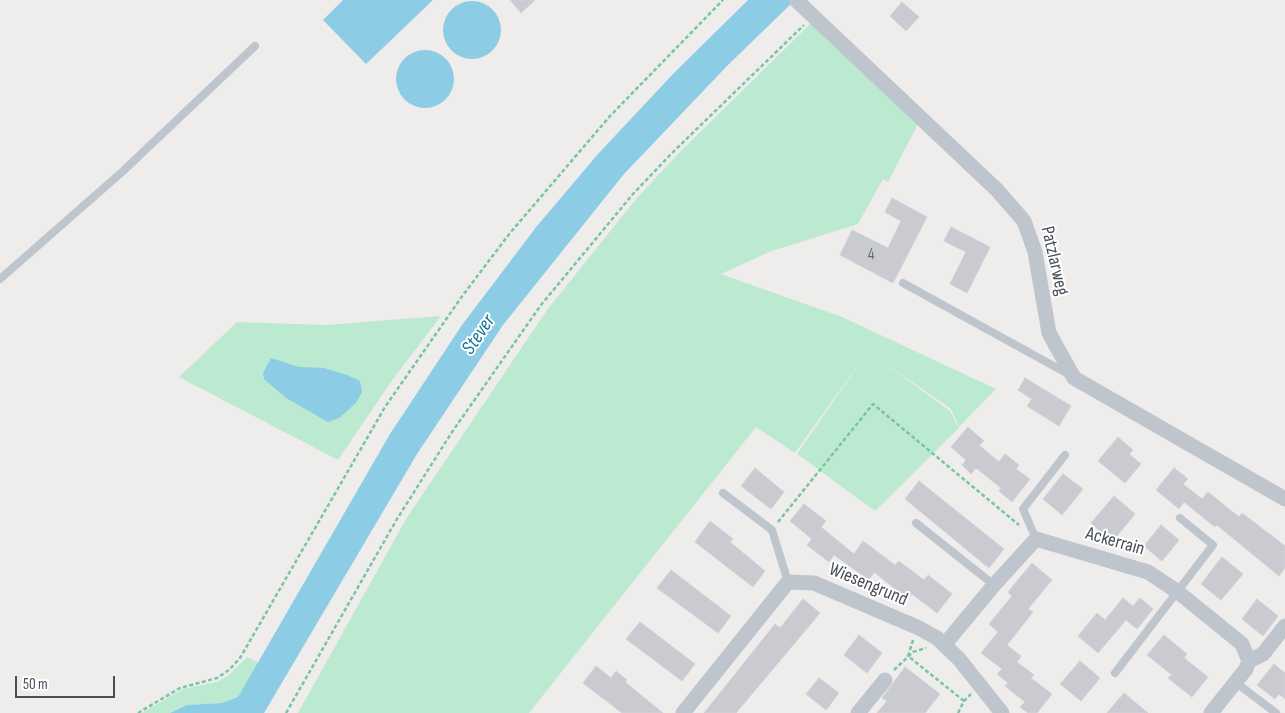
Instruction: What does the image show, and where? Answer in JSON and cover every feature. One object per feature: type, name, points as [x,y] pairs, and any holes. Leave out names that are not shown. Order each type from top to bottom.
[{"type":"street","name":"Patzlarweg","points":[[805,8],[997,190],[1024,220],[1035,252],[1048,333],[1074,378]]},
{"type":"street","points":[[1074,378],[1285,498]]},
{"type":"street","points":[[941,641],[1036,539]]},
{"type":"street","name":"Ackerrain","points":[[1036,539],[1148,572],[1178,592],[1242,644],[1249,661]]},
{"type":"street","points":[[683,713],[788,582]]},
{"type":"street","name":"Wiesengrund","points":[[788,582],[814,583],[919,628],[941,641],[1002,713]]},
{"type":"street","points":[[1211,713],[1249,661],[1263,654],[1285,626]]},
{"type":"street","points":[[858,713],[885,680]]},
{"type":"lane","points":[[0,279],[122,172],[255,46]]},
{"type":"lane","points":[[903,283],[1074,378]]},
{"type":"lane","points":[[1036,539],[1023,509],[1065,455]]},
{"type":"lane","points":[[722,493],[772,530],[788,582]]},
{"type":"lane","points":[[1114,673],[1213,545],[1180,518]]},
{"type":"lane","points":[[916,523],[994,585]]},
{"type":"lane","points":[[1235,682],[1276,713]]},
{"type":"path","points":[[138,713],[180,688],[218,678],[240,658],[385,407],[463,295],[516,226],[610,116],[723,0]]},
{"type":"path","points":[[286,713],[397,518],[452,432],[541,305],[633,194],[805,8]]},
{"type":"path","points":[[772,530],[873,404],[1036,539]]},
{"type":"path","points":[[908,656],[919,628]]},
{"type":"path","points":[[885,680],[908,656],[919,649],[928,648],[941,641]]},
{"type":"path","points":[[908,656],[964,701]]},
{"type":"path","points":[[958,713],[964,701],[980,686]]},
{"type":"green space","points":[[811,23],[918,124],[888,182],[883,179],[858,224],[769,252],[721,274],[842,317],[996,389],[959,427],[951,409],[880,360],[950,411],[959,428],[875,511],[797,454],[868,351],[795,453],[756,427],[529,713],[298,713],[406,519],[547,310],[636,199],[677,155]]},
{"type":"green space","points":[[441,316],[393,379],[338,460],[179,377],[237,322],[325,325]]},
{"type":"green space","points":[[247,657],[259,663],[238,698],[222,703],[187,705],[170,713],[142,713],[183,689],[217,682],[228,676]]},
{"type":"water","points":[[343,0],[433,0],[366,64],[323,20]]},
{"type":"water","name":"Stever","points":[[748,0],[795,0],[727,66],[624,174],[503,325],[417,454],[264,713],[170,713],[187,705],[222,703],[238,697],[390,434],[462,325],[537,226],[598,154],[674,73]]},
{"type":"water","points":[[472,1],[488,6],[496,14],[501,30],[496,46],[488,54],[472,59],[456,54],[448,46],[443,30],[448,14],[456,6]]},
{"type":"water","points":[[419,50],[431,50],[446,58],[454,73],[454,85],[446,100],[431,108],[419,108],[404,100],[396,85],[396,73],[404,58]]},
{"type":"water","points":[[271,358],[299,367],[324,368],[347,375],[360,381],[362,392],[356,403],[339,418],[328,422],[286,398],[264,379],[263,373]]},
{"type":"building","points":[[510,0],[535,0],[521,13]]},
{"type":"building","points":[[902,2],[919,17],[906,31],[890,16]]},
{"type":"building","points":[[892,198],[927,217],[893,283],[840,255],[852,230],[888,248],[901,221],[885,212]]},
{"type":"building","points":[[951,227],[990,247],[967,293],[950,284],[966,252],[944,241]]},
{"type":"building","points":[[1025,378],[1071,406],[1059,426],[1027,406],[1032,399],[1018,390]]},
{"type":"building","points":[[968,427],[984,441],[979,445],[999,462],[1005,454],[1019,465],[1016,469],[1030,479],[1012,502],[999,491],[1001,488],[976,468],[971,474],[962,465],[966,460],[951,447]]},
{"type":"building","points":[[1118,437],[1133,450],[1129,454],[1141,464],[1125,483],[1098,461]]},
{"type":"building","points":[[755,468],[784,492],[771,509],[741,486]]},
{"type":"building","points":[[1174,468],[1188,479],[1183,484],[1202,499],[1208,492],[1239,517],[1242,513],[1285,546],[1285,568],[1279,576],[1217,525],[1215,527],[1184,502],[1179,509],[1156,490]]},
{"type":"building","points":[[1063,474],[1083,489],[1062,515],[1043,499]]},
{"type":"building","points":[[919,481],[1004,549],[989,568],[905,499]]},
{"type":"building","points":[[1114,496],[1135,514],[1112,542],[1091,523]]},
{"type":"building","points":[[804,504],[826,521],[821,527],[854,554],[863,541],[895,565],[899,561],[924,580],[928,575],[952,594],[937,613],[912,594],[908,599],[874,572],[869,580],[834,555],[829,562],[807,545],[812,539],[790,521]]},
{"type":"building","points":[[710,521],[733,539],[730,542],[765,571],[753,587],[695,542]]},
{"type":"building","points":[[1161,525],[1179,540],[1162,561],[1144,546]]},
{"type":"building","points":[[1222,557],[1243,574],[1221,600],[1201,584]]},
{"type":"building","points":[[1032,563],[1052,580],[1028,609],[1033,612],[1007,645],[1021,656],[1017,662],[1034,675],[1031,678],[1052,694],[1037,713],[1028,713],[1020,707],[1025,702],[1005,686],[1008,683],[997,674],[1002,669],[981,653],[998,632],[989,624],[1012,596],[1008,592]]},
{"type":"building","points":[[671,570],[731,616],[718,633],[657,588]]},
{"type":"building","points":[[1123,598],[1133,606],[1140,598],[1153,609],[1137,629],[1126,620],[1098,653],[1078,636],[1097,613],[1105,620]]},
{"type":"building","points":[[803,599],[820,613],[736,713],[704,713],[775,624],[780,628]]},
{"type":"building","points":[[1257,599],[1278,616],[1263,636],[1242,619]]},
{"type":"building","points":[[640,622],[695,664],[682,681],[626,639]]},
{"type":"building","points":[[859,635],[882,653],[867,673],[844,655]]},
{"type":"building","points":[[1164,635],[1187,654],[1184,658],[1208,677],[1192,697],[1168,678],[1172,675],[1147,655]]},
{"type":"building","points":[[1080,661],[1100,678],[1081,701],[1060,684]]},
{"type":"building","points":[[1274,664],[1285,673],[1285,699],[1279,694],[1275,699],[1257,685]]},
{"type":"building","points":[[596,666],[611,678],[616,671],[627,680],[625,682],[663,713],[622,713],[583,683]]},
{"type":"building","points":[[905,667],[940,694],[925,713],[877,713],[887,701],[882,698]]},
{"type":"building","points":[[819,678],[839,693],[826,710],[806,694]]},
{"type":"building","points":[[1124,693],[1148,713],[1107,713]]}]
